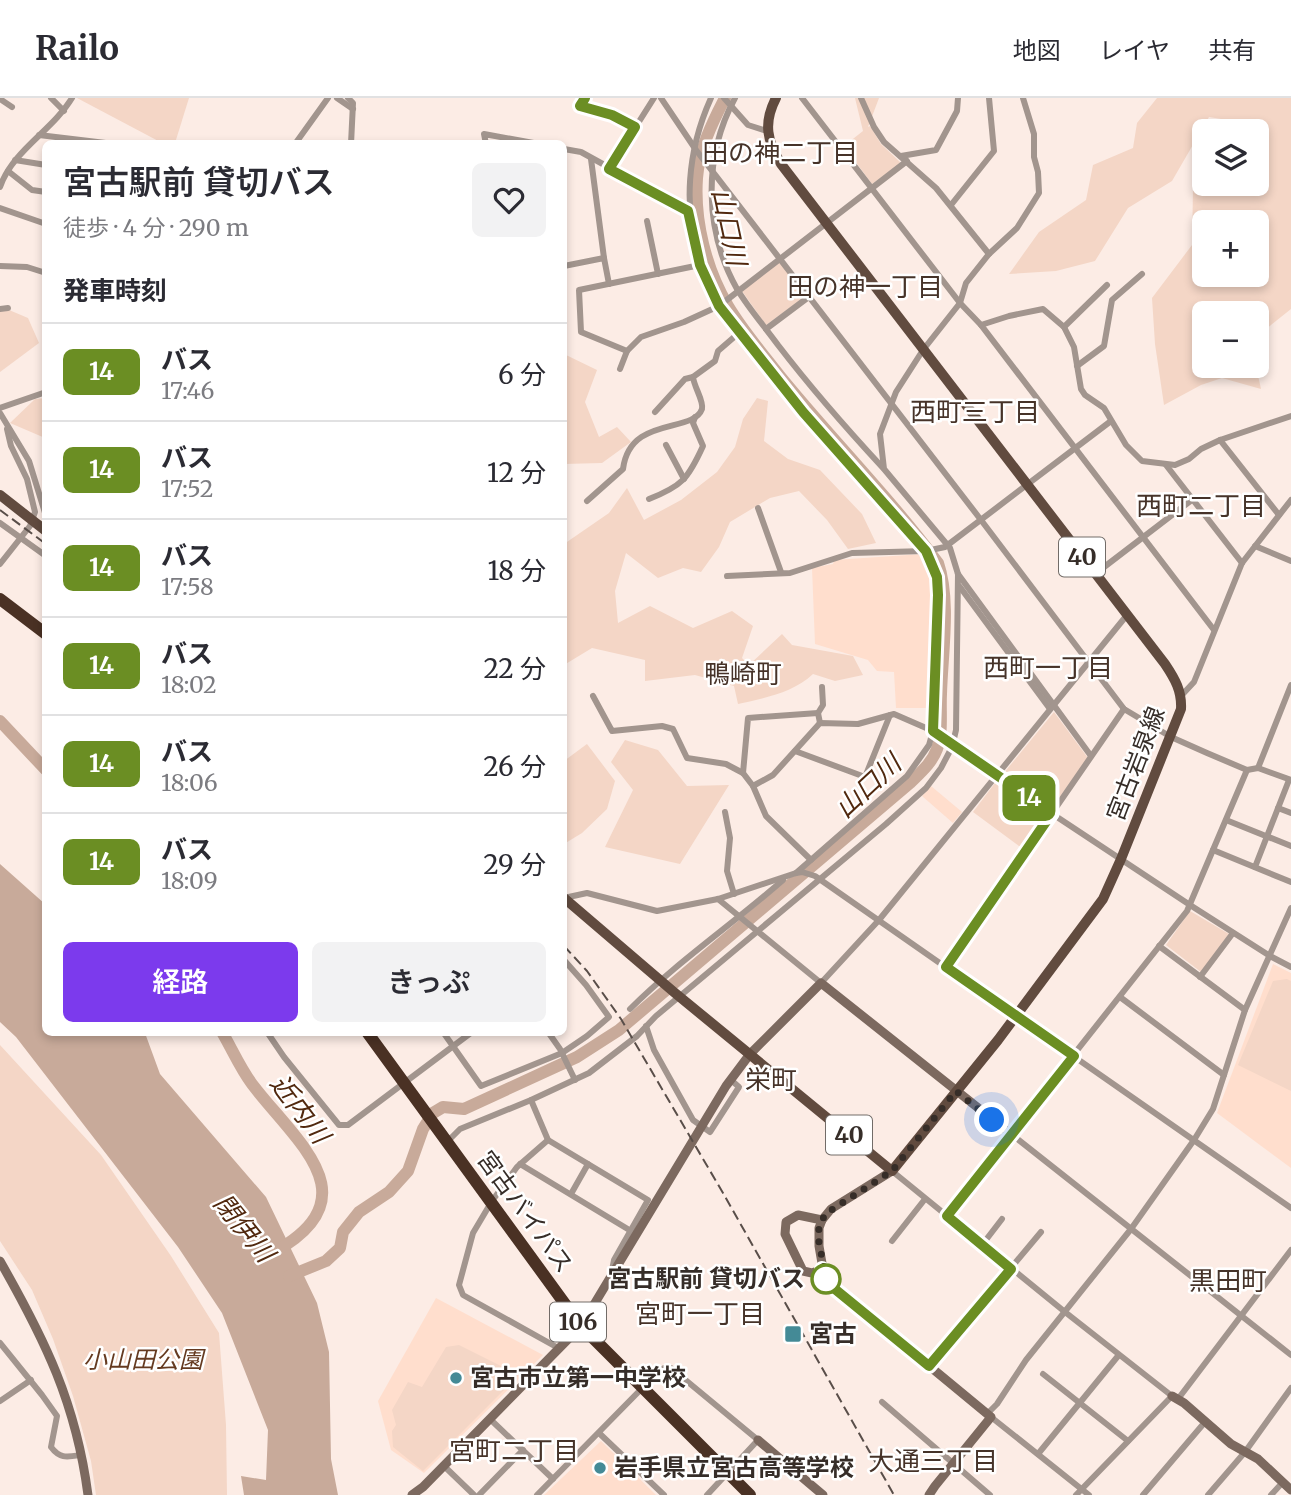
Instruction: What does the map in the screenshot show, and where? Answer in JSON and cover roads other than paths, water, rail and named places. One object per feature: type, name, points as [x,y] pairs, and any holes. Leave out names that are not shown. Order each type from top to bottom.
[{"type":"highway","points":[[0,599],[42,631]]},
{"type":"highway","name":"宮古バイパス","points":[[371,1036],[581,1326],[750,1495]]},
{"type":"main road","points":[[767,131],[769,111],[776,98]]},
{"type":"main road","name":"宮古岩泉線","points":[[767,131],[768,141],[781,164],[1174,677],[1181,696],[1181,709],[1171,737],[1103,899],[998,1040],[956,1091]]},
{"type":"main road","points":[[0,495],[25,515],[42,524]]},
{"type":"main road","name":"40","points":[[567,901],[661,982],[892,1171],[956,1091]]},
{"type":"street","points":[[51,98],[64,111]]},
{"type":"street","points":[[0,187],[15,160],[64,111],[72,98]]},
{"type":"street","points":[[298,140],[328,98]]},
{"type":"street","points":[[337,98],[353,109]]},
{"type":"street","points":[[348,98],[354,103],[351,140]]},
{"type":"street","points":[[585,98],[580,106],[612,115],[635,127]]},
{"type":"street","points":[[609,169],[654,98]]},
{"type":"street","points":[[661,98],[695,148],[1124,709],[1171,737],[1247,770],[1258,768],[1290,780],[1255,867]]},
{"type":"street","points":[[567,897],[587,893],[657,911],[718,899],[799,872],[907,776],[929,746],[933,731],[938,595],[937,577],[926,551],[803,412],[721,305],[700,265],[688,211],[695,148],[711,98]]},
{"type":"street","points":[[724,98],[748,125],[767,131]]},
{"type":"street","points":[[735,98],[716,149],[712,169],[711,202],[720,249],[737,292],[813,391],[884,470],[946,546],[958,574],[1052,707]]},
{"type":"street","points":[[802,98],[960,303],[981,325],[1214,630]]},
{"type":"street","points":[[861,98],[884,142],[936,188],[989,254]]},
{"type":"street","points":[[620,369],[627,351],[640,337],[684,323],[721,305],[872,188],[904,159],[936,150],[957,111],[958,98]]},
{"type":"street","points":[[951,205],[994,151],[989,98]]},
{"type":"street","points":[[884,470],[880,434],[892,403],[923,350],[960,303],[966,283],[989,254],[1017,228],[1039,193],[1034,134],[1023,98]]},
{"type":"street","points":[[0,99],[12,107]]},
{"type":"street","points":[[485,140],[484,134],[519,140]]},
{"type":"street","points":[[39,135],[81,140]]},
{"type":"street","points":[[567,150],[582,152],[688,211]]},
{"type":"street","points":[[591,159],[609,284]]},
{"type":"street","points":[[15,160],[42,164]]},
{"type":"street","points":[[8,171],[32,190],[42,191]]},
{"type":"street","points":[[0,208],[42,223]]},
{"type":"street","points":[[648,220],[658,274]]},
{"type":"street","points":[[567,265],[604,258]]},
{"type":"street","points":[[627,351],[581,332],[579,290],[700,265]]},
{"type":"street","points":[[0,266],[27,267],[42,272]]},
{"type":"street","points":[[1077,366],[1104,346],[1112,300],[1142,274]]},
{"type":"street","points":[[1064,327],[1107,285]]},
{"type":"street","points":[[766,329],[810,296]]},
{"type":"street","points":[[981,325],[1043,309],[1064,327],[1074,347],[1081,389],[1104,408],[1126,445],[1142,461],[1175,465],[1220,440],[1291,416]]},
{"type":"street","points":[[655,412],[685,379],[693,377],[715,361],[718,351],[740,332]]},
{"type":"street","points":[[649,499],[675,489],[696,462],[703,446],[693,423],[701,410],[702,402],[694,387],[693,377]]},
{"type":"street","points":[[0,564],[30,526],[35,512],[27,479],[11,446],[0,411],[42,392]]},
{"type":"street","points":[[587,501],[623,469],[624,459],[637,439],[653,430],[695,417]]},
{"type":"street","points":[[727,576],[790,573],[852,553],[926,551],[946,546],[1111,421]]},
{"type":"street","points":[[7,429],[29,461],[42,520]]},
{"type":"street","points":[[1220,440],[1279,515]]},
{"type":"street","points":[[666,445],[684,479]]},
{"type":"street","points":[[1166,465],[1242,563]]},
{"type":"street","points":[[1095,574],[1193,499]]},
{"type":"street","points":[[1181,696],[1194,682],[1242,563],[1291,499]]},
{"type":"street","points":[[758,509],[781,572]]},
{"type":"street","points":[[0,523],[42,553]]},
{"type":"street","points":[[1255,546],[1291,561]]},
{"type":"street","points":[[447,1142],[460,1129],[575,1080],[599,1065],[646,1026],[677,995],[926,788],[941,768],[956,730],[958,574]]},
{"type":"street","points":[[959,585],[1091,756]]},
{"type":"street","points":[[412,1495],[491,1420],[581,1326],[719,1097],[750,1054],[879,920],[1127,615]]},
{"type":"street","points":[[1258,768],[1291,685]]},
{"type":"street","points":[[820,723],[818,713],[823,705],[822,687]]},
{"type":"street","points":[[593,696],[612,731],[662,726],[673,729],[687,758],[726,764],[743,773],[753,786],[766,816],[811,860]]},
{"type":"street","points":[[946,967],[1124,709]]},
{"type":"street","points":[[743,773],[748,718],[818,713]]},
{"type":"street","points":[[753,786],[773,775],[820,723],[858,724],[894,714],[933,731],[995,776],[1190,905],[1291,967]]},
{"type":"street","points":[[795,751],[865,777],[890,715]]},
{"type":"street","points":[[947,1216],[1190,905],[1247,770]]},
{"type":"street","points":[[1278,808],[1291,813]]},
{"type":"street","points":[[725,811],[730,838],[727,871],[734,894]]},
{"type":"street","points":[[1226,820],[1291,846]]},
{"type":"street","points":[[1213,850],[1291,882]]},
{"type":"street","points":[[799,872],[817,877],[1291,1208]]},
{"type":"street","points":[[631,1009],[742,918],[787,876]]},
{"type":"street","points":[[718,899],[1291,1355]]},
{"type":"street","points":[[929,1495],[997,1404],[1026,1360],[1131,1228],[1194,1140],[1213,1109],[1245,1010],[1291,908]]},
{"type":"street","points":[[1200,977],[1233,933]]},
{"type":"street","points":[[1159,946],[1245,1010]]},
{"type":"street","points":[[446,1036],[481,1086],[564,1056],[610,1017],[567,966]]},
{"type":"street","points":[[1120,997],[1224,1075]]},
{"type":"street","points":[[646,1026],[654,1050],[693,1120],[710,1132],[739,1087],[731,1080]]},
{"type":"street","points":[[270,1036],[339,1125],[348,1125],[467,1036]]},
{"type":"street","points":[[551,1036],[575,1080]]},
{"type":"street","points":[[531,1100],[548,1140],[648,1200],[614,1260],[610,1281]]},
{"type":"street","points":[[548,1140],[520,1164],[472,1233],[459,1285],[463,1295],[560,1349]]},
{"type":"street","points":[[520,1164],[631,1231]]},
{"type":"street","points":[[571,1194],[588,1164]]},
{"type":"street","points":[[1089,1495],[836,1290],[822,1269],[818,1237],[822,1220],[832,1209],[892,1171],[1118,1356],[1231,1444],[1258,1459],[1291,1490]]},
{"type":"street","points":[[892,1241],[925,1199]]},
{"type":"street","points":[[822,1220],[793,1216],[786,1222],[785,1234],[803,1271],[812,1273],[822,1269]]},
{"type":"street","points":[[982,1245],[1002,1219]]},
{"type":"street","points":[[929,1366],[1041,1232]]},
{"type":"street","points":[[1076,1495],[1175,1398],[1291,1250]]},
{"type":"street","points":[[0,1261],[52,1359],[71,1411],[88,1495]]},
{"type":"street","points":[[0,1343],[57,1416],[51,1447],[57,1456],[65,1458],[81,1455]]},
{"type":"street","points":[[1038,1454],[1118,1356]]},
{"type":"street","points":[[537,1495],[642,1388],[664,1368],[671,1368],[823,1495]]},
{"type":"street","points":[[1043,1374],[1129,1441]]},
{"type":"street","points":[[0,1401],[30,1380]]},
{"type":"street","points":[[1208,1495],[1245,1452],[1291,1388]]},
{"type":"street","points":[[882,1402],[990,1495]]},
{"type":"street","points":[[491,1420],[553,1479]]},
{"type":"street","points":[[1143,1495],[1205,1422]]},
{"type":"street","points":[[599,1433],[664,1495]]},
{"type":"street","points":[[707,1495],[758,1440]]},
{"type":"street","points":[[444,1466],[477,1495],[523,1450]]},
{"type":"street","points":[[1271,1495],[1283,1482]]},
{"type":"water","name":"閉伊川","points":[[0,864],[42,901],[42,1036],[146,1036],[160,1074],[266,1197],[317,1303],[329,1352],[331,1459],[338,1495],[244,1495],[241,1476],[266,1480],[268,1430],[222,1313],[178,1247],[16,1037],[0,1022]]},
{"type":"waterway","name":"山口川","points":[[289,1276],[326,1261],[340,1248],[343,1232],[359,1212],[389,1192],[408,1171],[423,1129],[433,1113],[443,1107],[464,1109],[577,1057],[619,1030],[910,783],[929,763],[937,749],[941,729],[945,628],[944,594],[938,563],[753,342],[720,292],[708,261],[697,211],[698,168],[703,147],[725,98]]},
{"type":"waterway","name":"近内川","points":[[0,721],[42,766]]},
{"type":"waterway","name":"近内川","points":[[224,1036],[252,1084],[304,1148],[317,1169],[322,1190],[319,1211],[303,1231],[274,1252]]},
{"type":"railway","points":[[0,510],[42,541]]},
{"type":"railway","points":[[567,949],[587,971],[621,1019],[894,1495]]},
{"type":"place","name":"宮古駅前 貸切バス","points":[[826,1279]]},
{"type":"place","name":"宮古","points":[[793,1334]]},
{"type":"place","name":"宮古市立第一中学校","points":[[456,1378]]},
{"type":"place","name":"岩手県立宮古高等学校","points":[[600,1468]]},
{"type":"district","name":"田の神二丁目","points":[[780,153]]},
{"type":"district","name":"田の神一丁目","points":[[865,287]]},
{"type":"district","name":"西町三丁目","points":[[975,412]]},
{"type":"district","name":"西町二丁目","points":[[1201,506]]},
{"type":"district","name":"西町一丁目","points":[[1048,668]]},
{"type":"district","name":"鴨崎町","points":[[743,674]]},
{"type":"district","name":"栄町","points":[[771,1080]]},
{"type":"district","name":"黒田町","points":[[1228,1281]]},
{"type":"district","name":"宮町一丁目","points":[[700,1314]]},
{"type":"district","name":"宮町二丁目","points":[[514,1451]]},
{"type":"district","name":"大通三丁目","points":[[933,1461]]},
{"type":"park label","name":"小山田公園","points":[[143,1360]]}]
